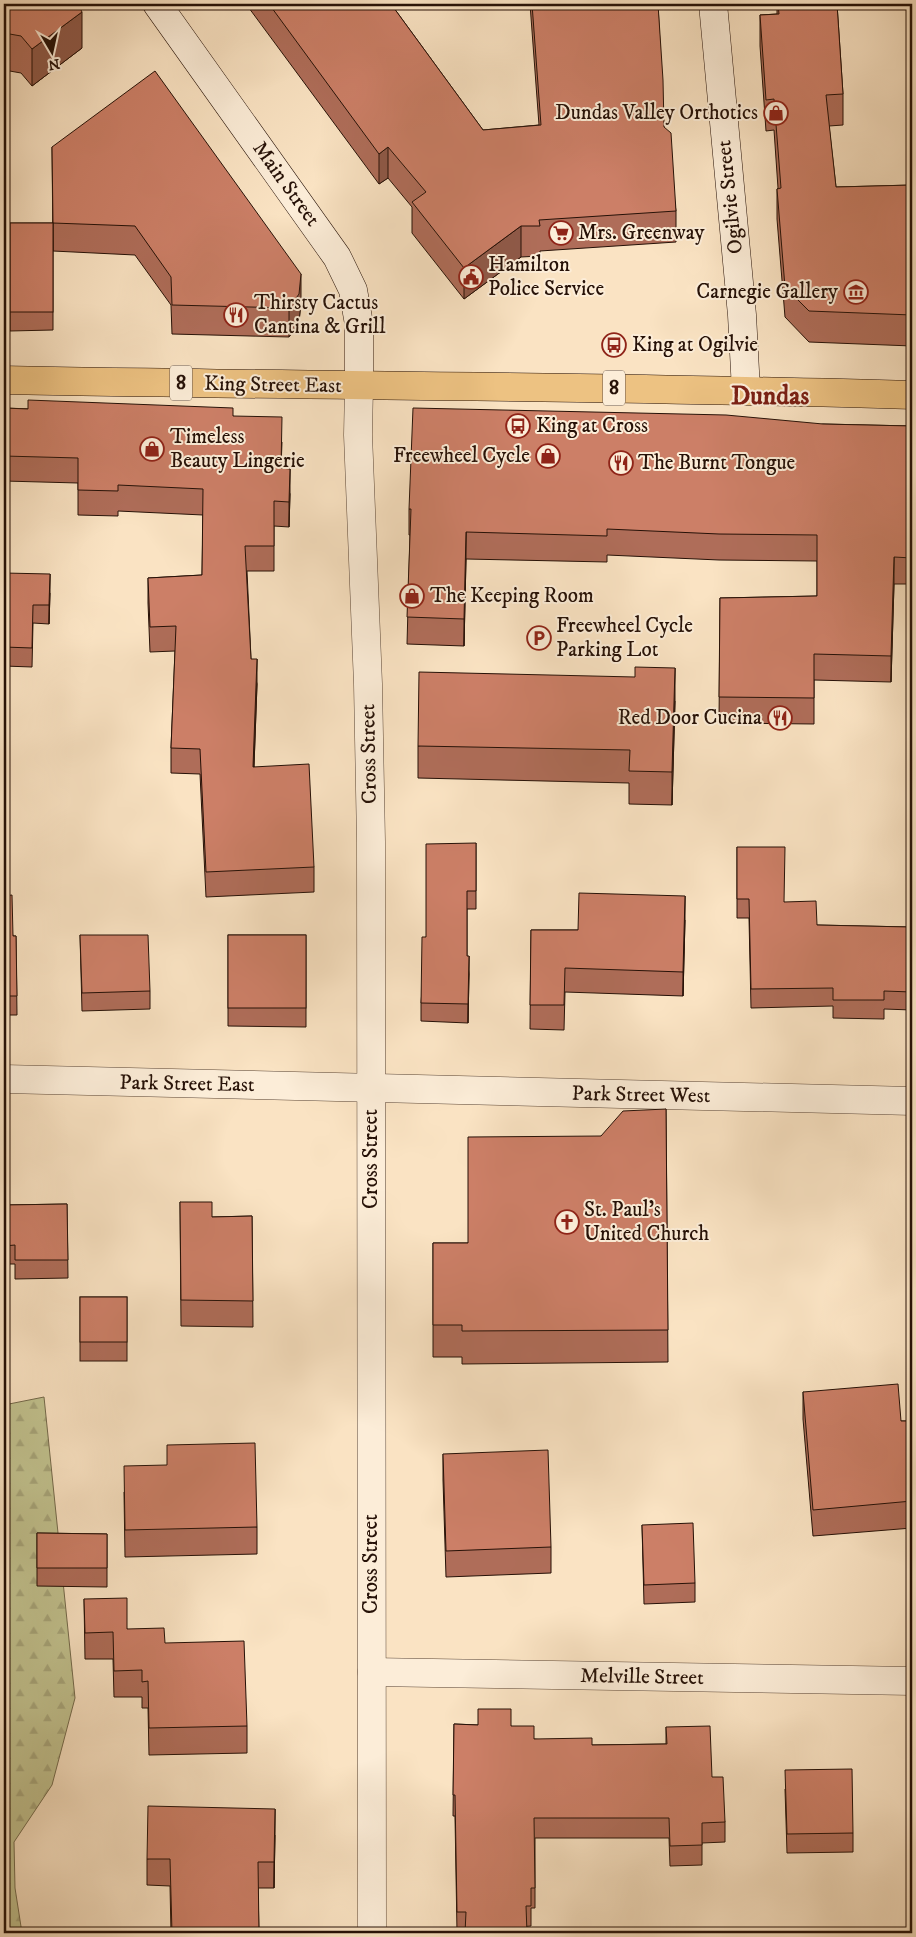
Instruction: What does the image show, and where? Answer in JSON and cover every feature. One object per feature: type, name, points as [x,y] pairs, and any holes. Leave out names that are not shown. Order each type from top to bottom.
[{"type":"main road","name":"King Street East","points":[[4,380],[746,390]]},
{"type":"main road","name":"8","points":[[746,390],[912,395]]},
{"type":"street","name":"Main Street","points":[[157,4],[337,256],[353,290],[359,324],[359,386]]},
{"type":"street","name":"Ogilvie Street","points":[[713,4],[742,315],[746,390]]},
{"type":"street","name":"Cross Street","points":[[359,386],[358,436],[368,684],[371,832],[372,1933]]},
{"type":"street","name":"Park Street East","points":[[4,1079],[370,1088]]},
{"type":"street","name":"Park Street West","points":[[370,1088],[912,1101]]},
{"type":"street","name":"Melville Street","points":[[372,1672],[912,1681]]},
{"type":"green space","points":[[44,1397],[75,1698],[52,1785],[14,1842],[15,1888],[22,1933],[4,1933],[4,1405]]},
{"type":"building","points":[[4,4],[78,4],[82,12],[32,49],[21,36],[4,33]]},
{"type":"building","points":[[269,4],[391,4],[483,130],[541,125],[532,4],[658,4],[664,127],[671,133],[676,211],[539,220],[540,226],[521,226],[464,268],[412,202],[426,192],[388,147],[379,154]]},
{"type":"building","points":[[778,4],[837,4],[843,94],[826,95],[836,187],[912,185],[912,315],[809,311],[785,287],[777,189],[781,188],[774,99],[766,100],[760,15],[779,14]]},
{"type":"building","points":[[155,71],[301,274],[299,294],[289,308],[172,305],[171,277],[135,226],[53,223],[52,147]]},
{"type":"building","points":[[10,223],[53,223],[53,312],[10,312]]},
{"type":"building","points":[[28,400],[233,408],[233,416],[282,417],[281,468],[290,469],[289,502],[274,501],[274,546],[245,546],[251,659],[257,659],[253,767],[309,764],[314,867],[206,872],[200,749],[171,748],[176,626],[150,627],[148,578],[202,575],[203,489],[118,485],[118,491],[78,490],[78,458],[4,456],[4,408],[28,409]]},
{"type":"building","points":[[413,408],[726,415],[823,424],[912,426],[912,558],[894,557],[891,656],[814,654],[814,698],[719,697],[720,598],[817,596],[817,535],[719,534],[607,529],[607,536],[466,532],[464,619],[407,617]]},
{"type":"building","points":[[4,573],[50,574],[49,605],[33,605],[32,648],[4,647]]},
{"type":"building","points":[[635,667],[675,668],[672,772],[629,771],[630,750],[418,746],[419,672],[635,677]]},
{"type":"building","points":[[476,843],[476,891],[467,891],[468,1004],[421,1003],[422,937],[426,937],[426,844]]},
{"type":"building","points":[[737,847],[785,847],[784,902],[816,901],[817,925],[910,927],[912,887],[912,992],[884,991],[884,1000],[833,1000],[833,988],[751,989],[749,899],[737,899]]},
{"type":"building","points":[[579,893],[685,896],[683,972],[565,968],[564,1005],[530,1005],[531,930],[578,930]]},
{"type":"building","points":[[12,895],[13,936],[16,936],[17,996],[4,996],[4,896]]},
{"type":"building","points":[[80,935],[148,935],[150,991],[82,993]]},
{"type":"building","points":[[228,935],[306,935],[306,1008],[228,1008]]},
{"type":"building","name":"St. Paul's United Church","points":[[666,1109],[668,1330],[462,1331],[462,1325],[433,1325],[433,1243],[468,1243],[468,1137],[601,1136],[623,1111]]},
{"type":"building","points":[[180,1202],[212,1202],[212,1217],[252,1216],[253,1301],[181,1300]]},
{"type":"building","points":[[67,1204],[68,1260],[15,1260],[15,1245],[4,1246],[4,1205]]},
{"type":"building","points":[[80,1297],[127,1297],[127,1342],[80,1342]]},
{"type":"building","points":[[898,1384],[901,1421],[912,1421],[912,1501],[813,1510],[803,1392]]},
{"type":"building","points":[[255,1443],[257,1527],[125,1530],[124,1466],[167,1465],[167,1445]]},
{"type":"building","points":[[548,1450],[551,1547],[446,1551],[443,1454]]},
{"type":"building","points":[[693,1523],[695,1583],[644,1585],[642,1525]]},
{"type":"building","points":[[37,1533],[107,1534],[107,1568],[37,1568]]},
{"type":"building","points":[[127,1598],[127,1629],[164,1628],[165,1643],[244,1641],[247,1726],[149,1728],[148,1681],[142,1682],[142,1670],[114,1671],[113,1632],[85,1633],[84,1599]]},
{"type":"building","points":[[478,1709],[511,1709],[511,1726],[534,1726],[534,1739],[592,1738],[592,1745],[667,1744],[666,1727],[710,1726],[712,1777],[723,1777],[725,1822],[702,1823],[702,1845],[670,1846],[669,1818],[534,1818],[535,1888],[531,1888],[531,1906],[526,1906],[527,1933],[465,1933],[466,1912],[457,1912],[455,1795],[453,1795],[454,1724],[478,1725]]},
{"type":"building","points":[[852,1769],[853,1833],[787,1834],[785,1770]]},
{"type":"building","points":[[148,1806],[275,1809],[274,1862],[258,1862],[259,1933],[172,1933],[170,1859],[147,1859]]},
{"type":"place","name":"Dundas Valley Orthotics","points":[[776,113]]},
{"type":"place","name":"Mrs. Greenway","points":[[561,233]]},
{"type":"place","name":"Hamilton Police Service","points":[[471,277]]},
{"type":"place","name":"Carnegie Gallery","points":[[856,292]]},
{"type":"place","name":"Thirsty Cactus Cantina & Grill","points":[[236,315]]},
{"type":"place","name":"King at Ogilvie","points":[[614,345]]},
{"type":"place","name":"King at Cross","points":[[518,426]]},
{"type":"place","name":"Timeless Beauty Lingerie","points":[[152,449]]},
{"type":"place","name":"Freewheel Cycle","points":[[548,456]]},
{"type":"place","name":"The Burnt Tongue","points":[[621,463]]},
{"type":"place","name":"The Keeping Room","points":[[412,596]]},
{"type":"place","name":"Freewheel Cycle Parking Lot","points":[[539,638]]},
{"type":"place","name":"Red Door Cucina","points":[[780,718]]},
{"type":"place","name":"St. Paul's United Church","points":[[567,1222]]},
{"type":"district","name":"Dundas","points":[[770,396]]}]
